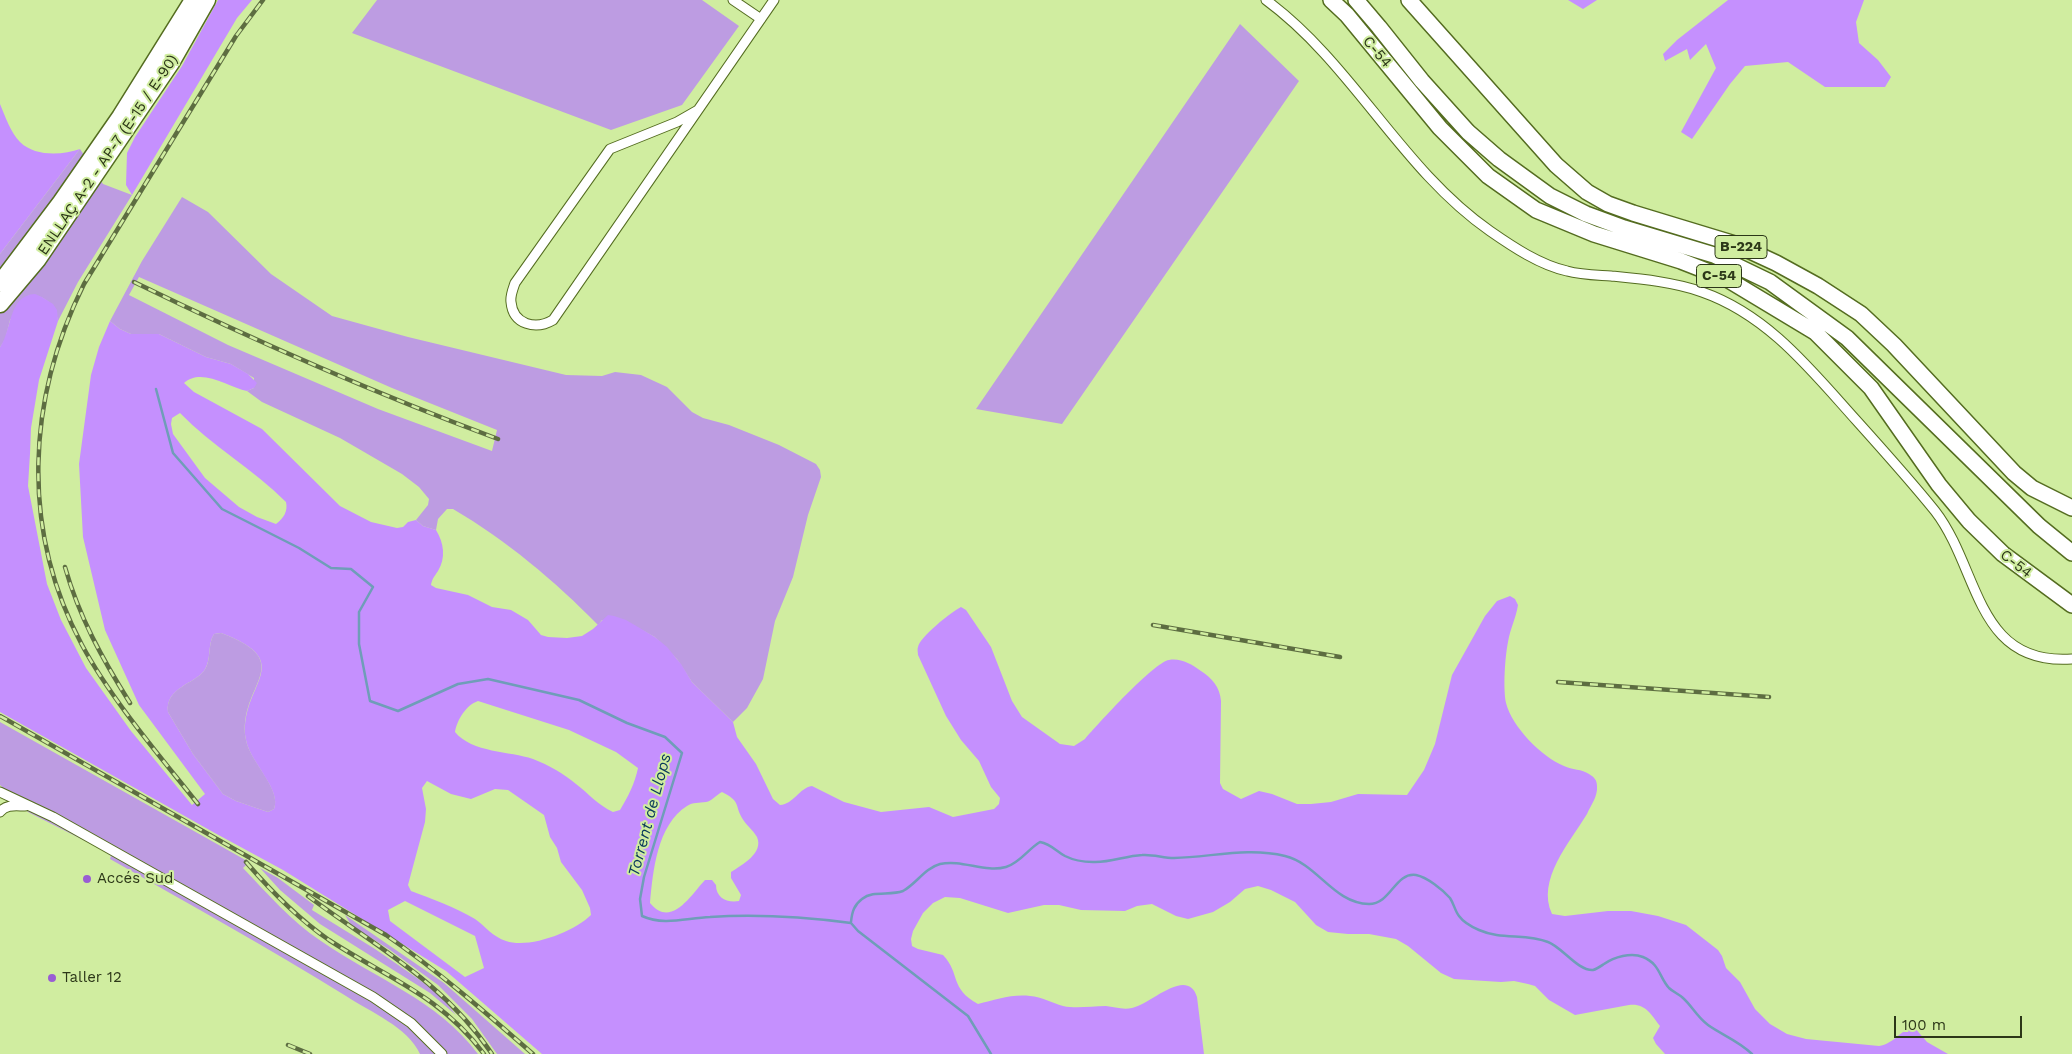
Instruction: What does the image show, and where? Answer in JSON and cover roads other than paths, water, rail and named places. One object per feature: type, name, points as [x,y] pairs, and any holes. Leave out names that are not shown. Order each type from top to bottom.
[{"type":"highway","name":"ENLLAÇ A-2 - AP-7 (E-15 / E-90)","points":[[0,283],[62,202],[120,117],[193,0]]},
{"type":"highway","name":"ENLLAÇ A-2 - AP-7 (E-15 / E-90)","points":[[0,304],[38,260],[171,63],[208,0]]},
{"type":"main road","name":"C-54","points":[[1331,0],[1347,15],[1440,128],[1488,176],[1536,210],[1594,234],[1727,279],[1815,332],[1871,388],[1939,485],[1969,521],[2003,554],[2072,605]]},
{"type":"main road","name":"C-54","points":[[1356,0],[1422,81],[1468,132],[1499,159],[1550,196],[1586,214],[1624,228],[1714,255],[1770,282],[1852,343],[2039,526],[2072,553]]},
{"type":"main road","name":"B-224","points":[[1409,0],[1556,165],[1586,192],[1608,204],[1633,214],[1734,244],[1776,263],[1818,286],[1861,314],[1894,345],[2014,473],[2032,488],[2072,508]]},
{"type":"street","points":[[733,0],[762,20]]},
{"type":"street","points":[[698,110],[677,122],[610,150],[516,283],[510,300],[516,316],[524,323],[538,326],[553,320],[774,0]]},
{"type":"street","points":[[1266,0],[1277,8],[1320,50],[1342,74],[1399,145],[1437,185],[1489,230],[1544,263],[1565,271],[1657,282],[1702,292],[1726,302],[1773,332],[1811,370],[1937,514],[1958,551],[1989,620],[2009,644],[2034,656],[2053,660],[2072,659]]},
{"type":"street","points":[[0,792],[30,806],[128,859],[373,997],[411,1023],[442,1054]]},
{"type":"street","points":[[0,812],[3,808],[10,806],[30,806]]},
{"type":"waterway","name":"Torrent de Llops","points":[[156,389],[173,453],[222,509],[299,548],[331,568],[351,569],[373,587],[359,612],[359,644],[370,701],[398,711],[458,684],[488,679],[579,700],[627,723],[665,737],[682,753],[644,877],[640,899],[642,916],[659,921],[727,916],[763,916],[851,923],[858,931],[968,1016],[991,1054]]},
{"type":"waterway","points":[[851,922],[854,909],[866,896],[903,891],[935,866],[957,863],[990,868],[1006,867],[1016,862],[1040,842],[1068,857],[1090,862],[1142,855],[1174,858],[1244,852],[1271,853],[1297,860],[1335,890],[1356,902],[1376,903],[1383,899],[1403,878],[1409,875],[1420,876],[1434,884],[1447,895],[1459,916],[1471,926],[1496,935],[1540,939],[1553,945],[1587,969],[1594,970],[1613,959],[1623,956],[1643,957],[1653,963],[1669,988],[1683,998],[1704,1022],[1742,1045],[1752,1054]]},
{"type":"railway","points":[[198,804],[136,726],[107,686],[82,645],[62,601],[48,556],[40,510],[38,464],[42,418],[51,373],[65,328],[84,284],[236,36],[263,0]]},
{"type":"railway","points":[[134,282],[314,365],[498,439]]},
{"type":"railway","points":[[65,567],[77,603],[93,638],[110,671],[130,703]]},
{"type":"railway","points":[[1153,625],[1340,657]]},
{"type":"railway","points":[[1558,682],[1769,697]]},
{"type":"railway","points":[[0,716],[386,935],[443,977],[533,1054]]},
{"type":"railway","points":[[246,862],[275,894],[306,923],[329,940],[431,1002],[467,1034],[484,1054]]},
{"type":"railway","points":[[308,896],[383,949],[430,986],[473,1029],[492,1054]]},
{"type":"railway","points":[[288,1045],[310,1054]]},
{"type":"place","name":"Accés Sud","points":[[87,879]]},
{"type":"place","name":"Taller 12","points":[[52,978]]}]
